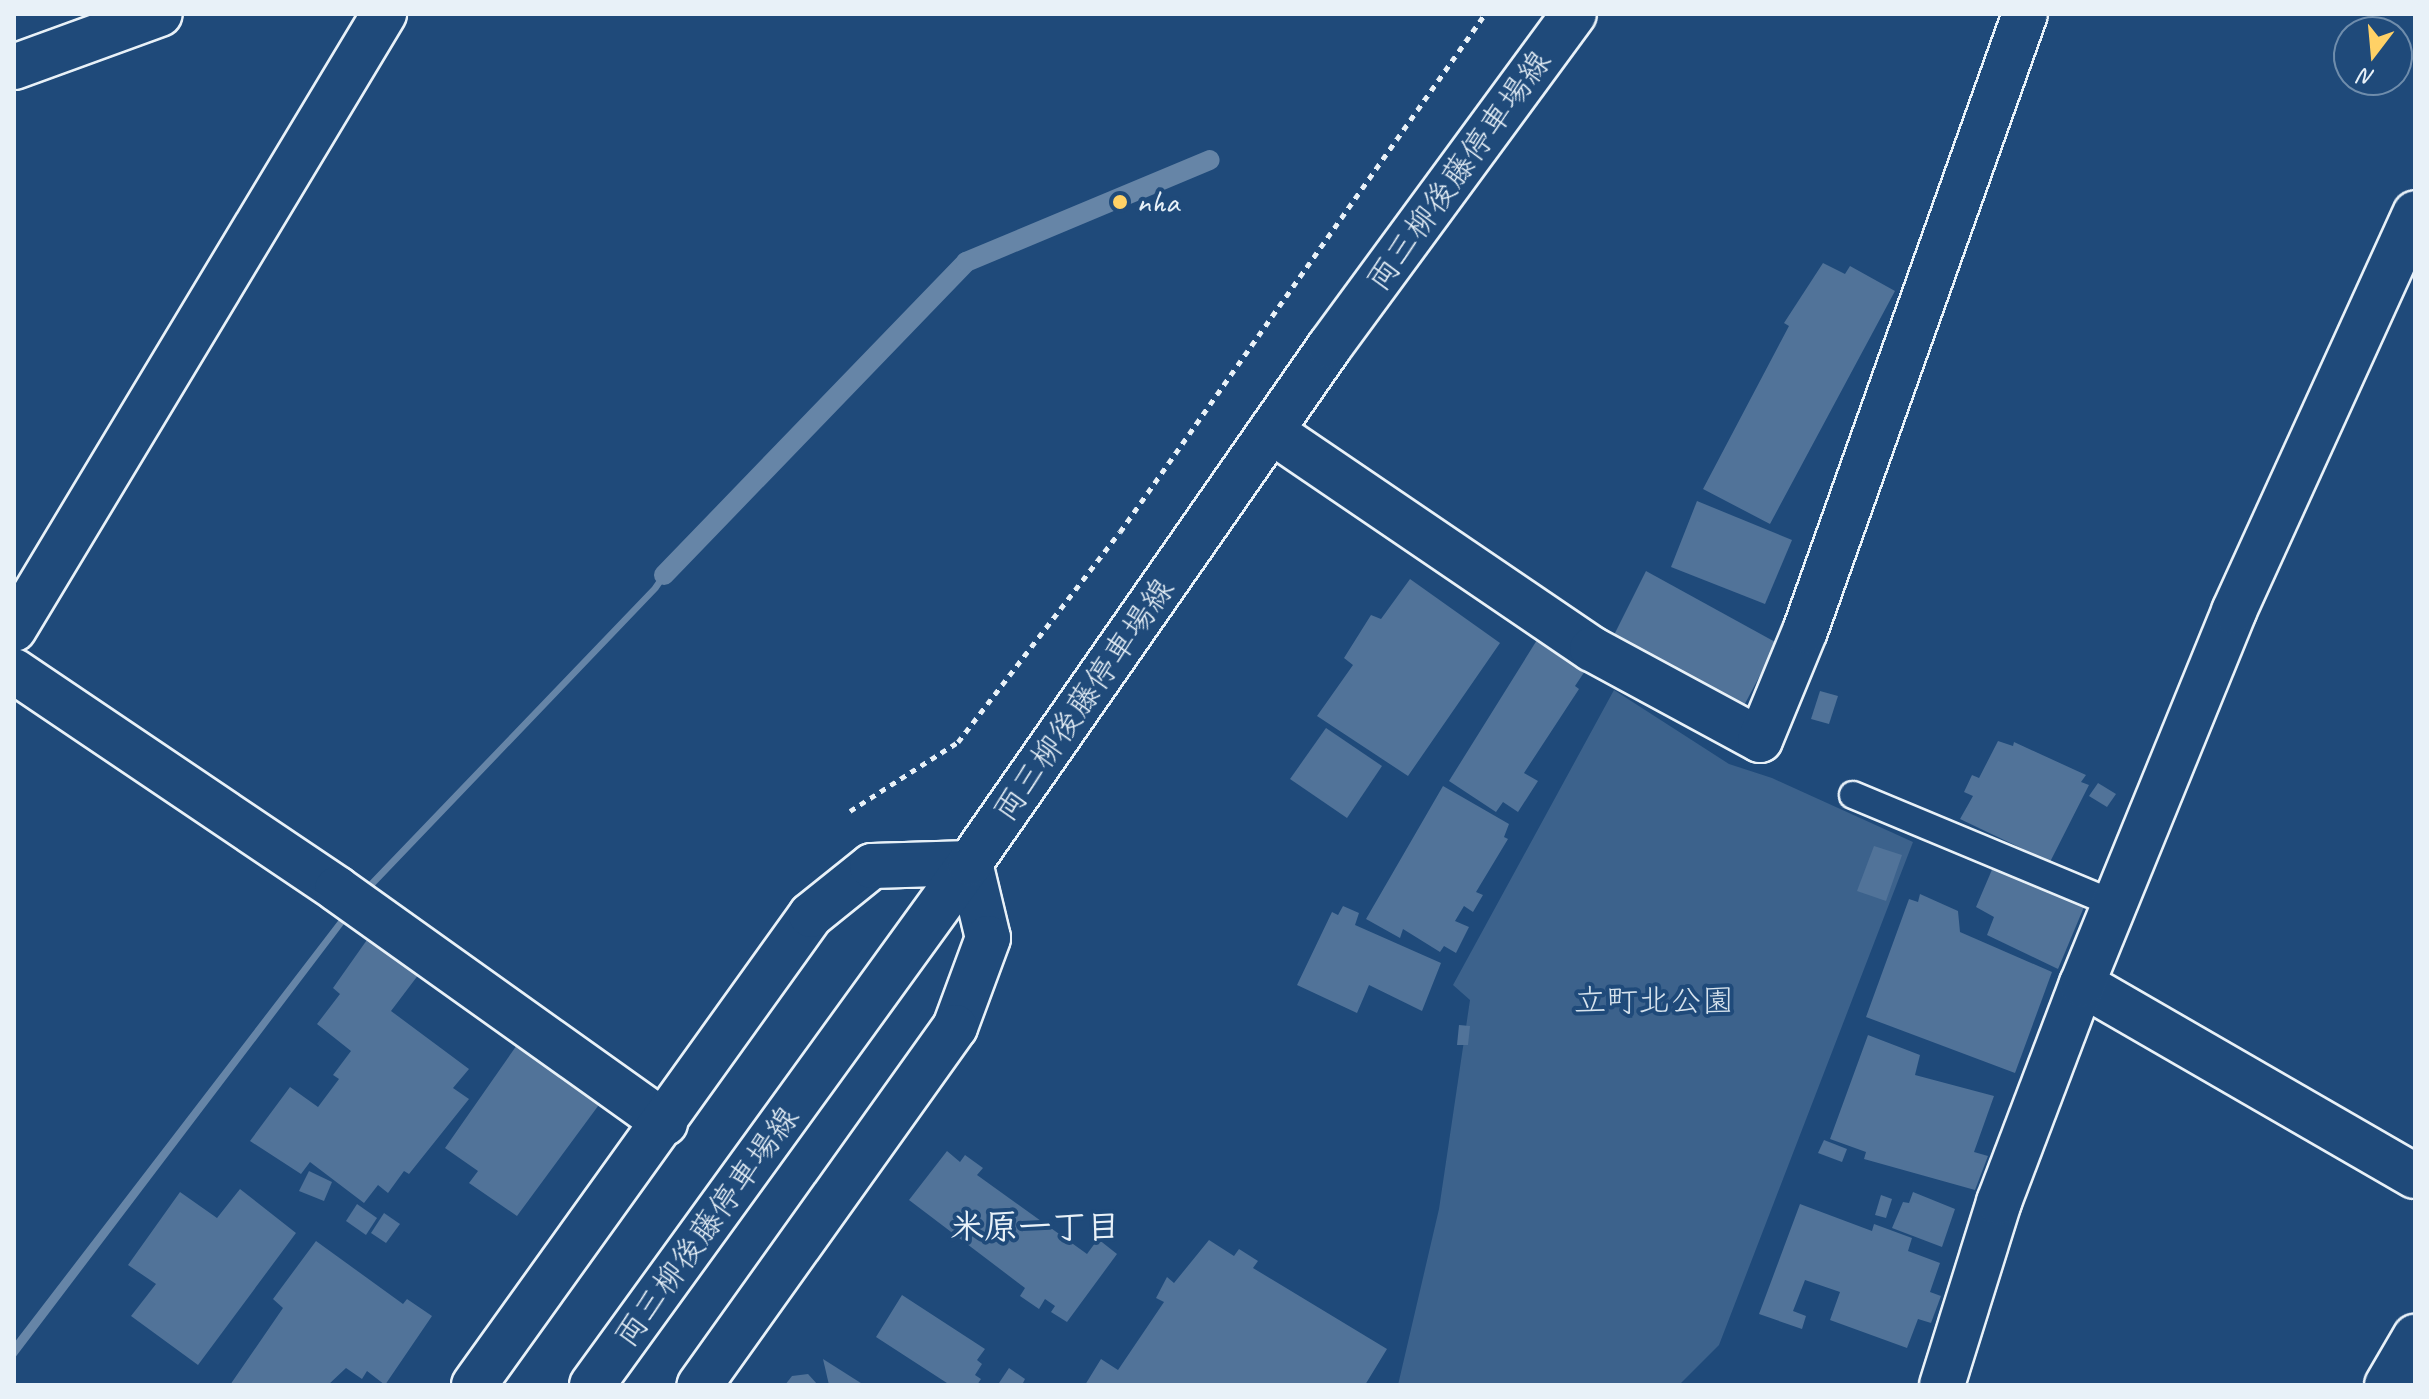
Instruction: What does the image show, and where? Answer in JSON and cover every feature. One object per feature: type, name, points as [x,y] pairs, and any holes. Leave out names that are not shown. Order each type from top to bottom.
[{"type":"street","points":[[14,67],[160,14]]},
{"type":"street","points":[[14,629],[384,14]]},
{"type":"street","name":"両三柳後藤停車場線","points":[[592,1385],[970,863],[1271,431],[1574,14]]},
{"type":"street","points":[[1271,431],[1592,649],[1760,740],[1805,631],[2025,14]]},
{"type":"street","points":[[1942,1385],[1999,1202],[2082,984],[2234,611],[2415,213]]},
{"type":"street","points":[[14,671],[337,889],[665,1123]]},
{"type":"street","points":[[474,1385],[665,1123],[811,915],[872,866],[970,863],[988,938],[955,1027],[700,1385]]},
{"type":"street","points":[[2082,984],[2415,1176]]},
{"type":"street","points":[[2387,1385],[2415,1337]]},
{"type":"lane","points":[[1853,795],[2115,904]]},
{"type":"path","points":[[847,813],[958,742],[1120,532],[1485,14]]},
{"type":"green space","name":"立町北公園","points":[[1614,690],[1729,764],[1772,778],[1913,842],[1719,1345],[1679,1385],[1398,1385],[1439,1209],[1470,1000],[1453,985]]},
{"type":"shaded area","points":[[675,554],[682,555],[658,590],[366,895],[14,1359],[14,1343],[364,887],[652,587]]},
{"type":"building","points":[[1823,263],[1845,274],[1850,266],[1895,291],[1770,524],[1703,489],[1789,326],[1784,323]]},
{"type":"building","points":[[1697,501],[1792,540],[1765,604],[1671,567]]},
{"type":"building","points":[[1646,571],[1777,643],[1739,715],[1611,641]]},
{"type":"building","points":[[1410,579],[1500,643],[1408,776],[1317,716],[1353,665],[1344,658],[1371,615],[1381,619]]},
{"type":"building","points":[[1549,630],[1583,653],[1574,665],[1585,671],[1575,686],[1579,689],[1524,773],[1538,781],[1518,812],[1503,802],[1496,812],[1449,781],[1537,640],[1542,643]]},
{"type":"building","points":[[1820,691],[1838,696],[1829,724],[1811,719]]},
{"type":"building","points":[[1326,728],[1382,766],[1347,818],[1290,779]]},
{"type":"building","points":[[1998,741],[2013,746],[2014,742],[2086,775],[2081,782],[2089,785],[2050,862],[1960,819],[1973,796],[1964,792],[1972,775],[1979,778]]},
{"type":"building","points":[[2098,783],[2116,794],[2107,807],[2089,796]]},
{"type":"building","points":[[1443,786],[1509,824],[1504,837],[1508,839],[1476,892],[1483,895],[1473,912],[1464,906],[1455,921],[1469,927],[1456,953],[1444,946],[1440,952],[1403,929],[1400,938],[1366,919]]},
{"type":"building","points":[[1874,846],[1902,855],[1886,901],[1857,891]]},
{"type":"building","points":[[1994,865],[2084,907],[2058,969],[1987,935],[1994,917],[1976,907]]},
{"type":"building","points":[[1920,894],[1958,911],[1960,932],[2052,972],[2015,1073],[1866,1017],[1909,899],[1918,902]]},
{"type":"building","points":[[1343,906],[1359,913],[1355,925],[1441,963],[1422,1011],[1369,985],[1357,1013],[1297,985],[1332,912],[1338,915]]},
{"type":"building","points":[[369,937],[419,974],[391,1011],[469,1069],[453,1088],[469,1099],[409,1174],[404,1171],[388,1193],[378,1185],[364,1203],[310,1162],[301,1174],[250,1141],[290,1087],[318,1107],[339,1079],[333,1075],[351,1051],[317,1024],[340,994],[333,988]]},
{"type":"building","points":[[1459,1025],[1470,1026],[1468,1045],[1457,1045]]},
{"type":"building","points":[[1868,1035],[1920,1055],[1915,1075],[1994,1096],[1974,1152],[1988,1156],[1975,1190],[1864,1159],[1866,1152],[1830,1139]]},
{"type":"building","points":[[519,1042],[601,1102],[517,1216],[469,1183],[478,1171],[445,1148]]},
{"type":"building","points":[[1824,1140],[1847,1149],[1842,1162],[1818,1153]]},
{"type":"building","points":[[947,1151],[960,1162],[965,1155],[983,1168],[977,1175],[1087,1254],[1098,1239],[1117,1254],[1067,1322],[1051,1312],[1055,1306],[1045,1299],[1039,1309],[1020,1296],[1025,1288],[909,1200]]},
{"type":"building","points":[[309,1171],[332,1182],[324,1201],[299,1191]]},
{"type":"building","points":[[240,1189],[296,1233],[198,1365],[131,1316],[156,1284],[128,1265],[180,1192],[217,1218]]},
{"type":"building","points":[[1913,1192],[1955,1209],[1942,1247],[1892,1228],[1903,1202],[1909,1203]]},
{"type":"building","points":[[1881,1195],[1892,1199],[1886,1218],[1875,1215]]},
{"type":"building","points":[[357,1204],[377,1218],[366,1235],[346,1221]]},
{"type":"building","points":[[1800,1204],[1872,1231],[1874,1224],[1912,1238],[1908,1251],[1940,1263],[1930,1292],[1941,1296],[1931,1323],[1918,1319],[1907,1348],[1830,1320],[1840,1292],[1805,1280],[1793,1311],[1806,1316],[1802,1329],[1759,1314]]},
{"type":"building","points":[[384,1213],[400,1224],[386,1243],[371,1233]]},
{"type":"building","points":[[1209,1240],[1234,1256],[1239,1249],[1258,1261],[1253,1268],[1387,1349],[1365,1385],[1085,1385],[1101,1359],[1118,1370],[1164,1302],[1156,1298],[1167,1277],[1174,1283]]},
{"type":"building","points":[[316,1241],[403,1304],[407,1299],[432,1316],[385,1385],[367,1371],[362,1379],[346,1368],[328,1385],[230,1385],[283,1308],[273,1299]]},
{"type":"building","points":[[902,1295],[985,1349],[977,1360],[982,1364],[975,1375],[981,1379],[977,1385],[950,1385],[876,1337]]},
{"type":"building","points":[[823,1359],[864,1385],[829,1385]]},
{"type":"building","points":[[1009,1368],[1025,1379],[1022,1385],[999,1383]]},
{"type":"building","points":[[808,1374],[818,1385],[785,1385],[792,1376]]},
{"type":"waterway","points":[[664,575],[966,262],[1210,160]]},
{"type":"place","name":"nha","points":[[1120,202]]},
{"type":"district","name":"米原一丁目","points":[[1035,1227]]}]
